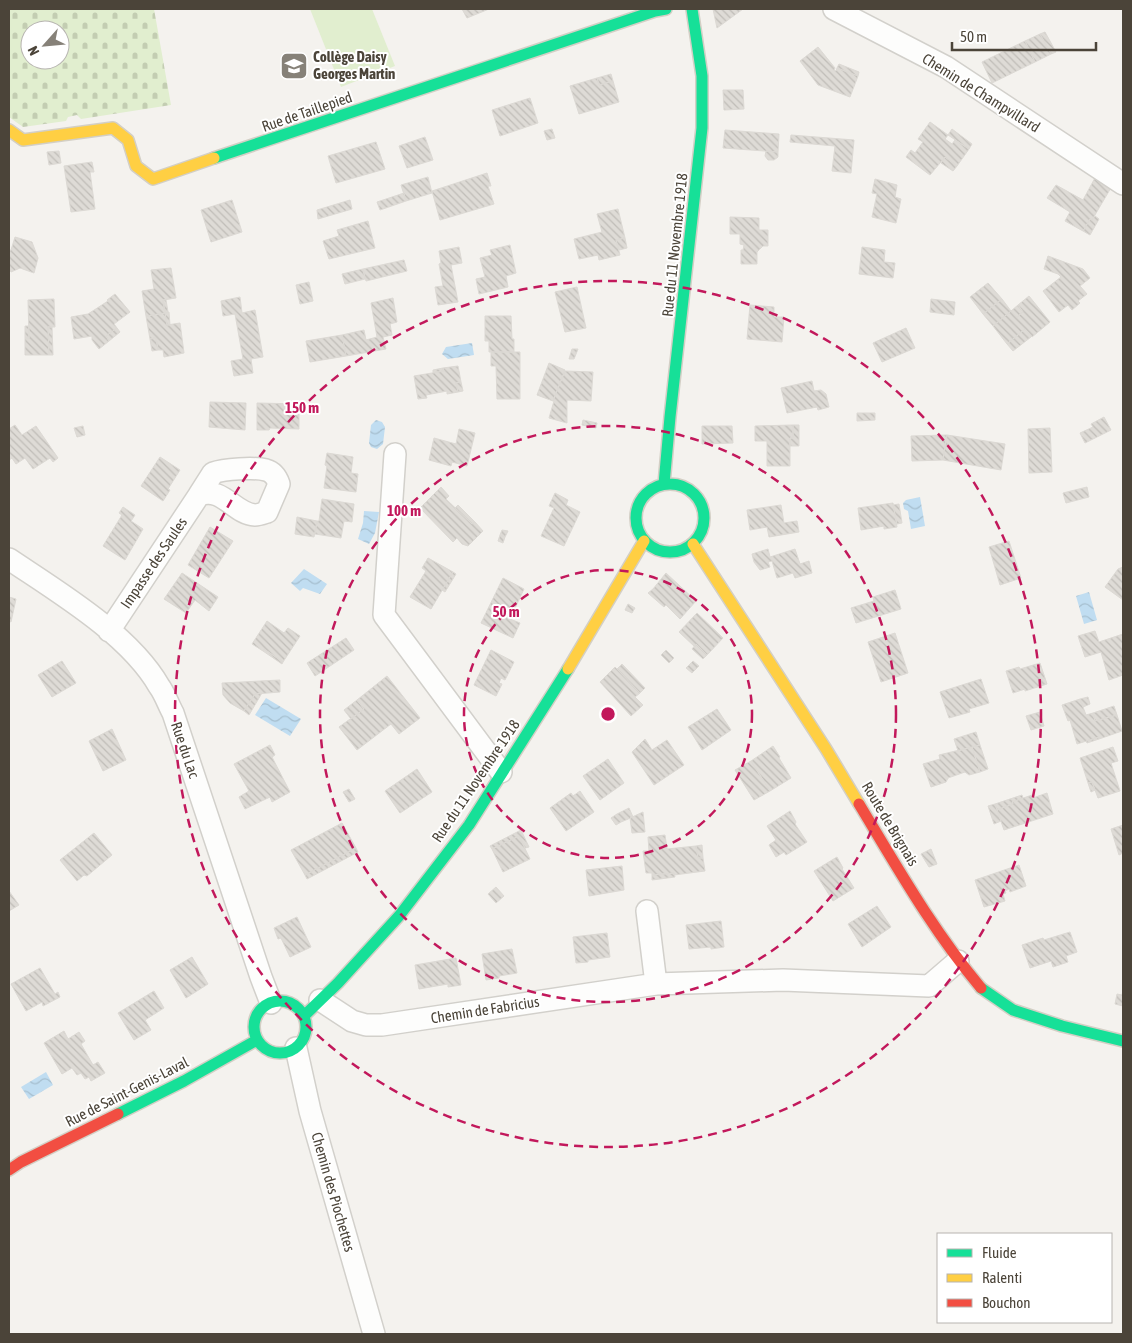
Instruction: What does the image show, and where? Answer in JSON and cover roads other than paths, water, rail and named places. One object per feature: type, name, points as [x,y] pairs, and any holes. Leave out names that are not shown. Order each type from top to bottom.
[{"type":"street","name":"Rue de Taillepied","points":[[9,130],[23,140],[113,128],[128,140],[136,166],[153,179],[655,11],[666,9]]},
{"type":"street","name":"Rue du 11 Novembre 1918","points":[[664,484],[668,432],[687,279],[702,127],[703,99],[701,72],[692,9]]},
{"type":"street","name":"Chemin de Champvillard","points":[[834,9],[946,67],[1123,184]]},
{"type":"street","points":[[395,454],[384,615],[502,772]]},
{"type":"street","points":[[664,484],[675,484],[685,487],[700,501],[704,519],[703,528],[693,544],[684,550],[663,552],[653,548],[644,541],[638,532],[636,512],[640,502],[646,493],[654,487],[664,484]]},
{"type":"street","name":"Impasse des Saules","points":[[109,631],[199,496]]},
{"type":"street","name":"Rue du 11 Novembre 1918","points":[[304,1016],[338,983],[399,916],[468,825],[590,634],[644,541]]},
{"type":"street","name":"Route de Brignais","points":[[693,544],[826,749],[932,924],[958,961],[982,988],[1013,1010],[1062,1026],[1123,1042]]},
{"type":"street","name":"Rue du Lac","points":[[9,559],[109,631],[139,659],[159,685],[173,713],[271,1003]]},
{"type":"street","points":[[647,911],[656,984]]},
{"type":"street","name":"Chemin de Fabricius","points":[[320,1000],[352,1021],[366,1025],[382,1025],[656,984],[783,980],[929,986],[958,961]]},
{"type":"street","points":[[282,1001],[291,1003],[304,1016],[306,1033],[302,1042],[289,1052],[271,1051],[263,1047],[257,1040],[254,1028],[255,1019],[260,1011],[271,1003],[282,1001]]},
{"type":"street","name":"Rue de Saint-Genis-Laval","points":[[9,1170],[21,1162],[184,1081],[257,1040]]},
{"type":"street","name":"Chemin des Piochettes","points":[[296,1048],[310,1111],[374,1334]]},
{"type":"water","points":[[472,343],[474,355],[448,359],[442,354],[446,347]]},
{"type":"water","points":[[376,420],[382,422],[385,427],[383,444],[377,449],[371,447],[369,443],[371,425]]},
{"type":"water","points":[[920,497],[925,526],[911,529],[908,511],[904,509],[903,503],[906,500]]},
{"type":"water","points":[[364,511],[379,512],[375,533],[369,544],[358,539],[363,523]]},
{"type":"water","points":[[304,569],[327,584],[320,594],[303,588],[300,591],[291,583]]},
{"type":"water","points":[[1089,592],[1097,620],[1084,624],[1076,596]]},
{"type":"water","points":[[266,698],[301,719],[290,736],[255,715]]},
{"type":"water","points":[[46,1072],[53,1085],[29,1099],[21,1087]]},
{"type":"place","name":"Collège Daisy Georges Martin","points":[[294,66]]}]
